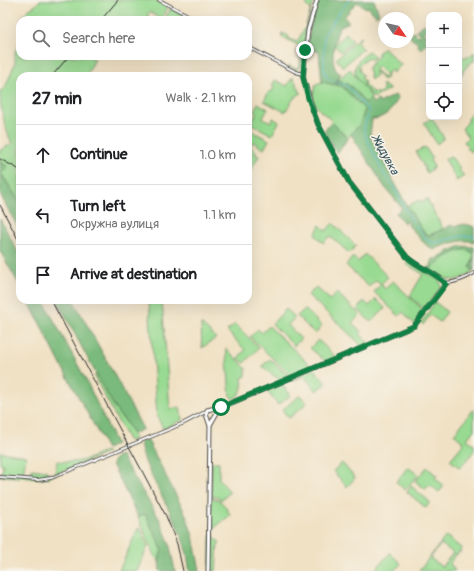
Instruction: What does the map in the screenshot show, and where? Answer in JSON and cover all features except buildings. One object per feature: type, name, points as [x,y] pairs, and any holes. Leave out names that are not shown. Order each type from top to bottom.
[{"type":"main road","points":[[208,571],[210,426],[207,411],[209,409],[224,406],[414,326],[446,284],[438,276],[419,266],[407,257],[349,182],[318,124],[308,98],[303,74],[308,30],[317,0]]},
{"type":"main road","points":[[210,426],[213,419],[224,406]]},
{"type":"main road","points":[[213,408],[216,410],[217,414]]},
{"type":"main road","points":[[207,417],[213,419]]},
{"type":"street","points":[[159,0],[189,16]]},
{"type":"street","points":[[252,49],[299,74],[303,74]]},
{"type":"street","points":[[446,284],[464,279],[474,272]]},
{"type":"street","points":[[0,477],[38,480],[51,478],[201,415],[207,411]]},
{"type":"street","points":[[201,415],[207,417]]},
{"type":"green space","points":[[40,0],[156,0],[168,7],[163,16],[156,16],[150,12],[147,16],[23,16],[28,10],[36,5]]},
{"type":"green space","points":[[309,0],[314,1],[306,29],[302,64],[300,68],[295,70],[288,66],[289,65],[295,68],[299,67],[303,48],[281,36],[283,35],[281,34],[282,33],[289,36],[288,38],[297,42],[305,28],[311,9],[306,6]]},
{"type":"green space","points":[[319,0],[374,0],[378,12],[376,16],[368,7],[366,8],[357,2],[344,17],[349,22],[339,27],[336,39],[333,60],[334,66],[341,74],[334,85],[322,82],[319,52],[307,48],[311,24]]},
{"type":"green space","points":[[171,8],[186,16],[166,16]]},
{"type":"green space","points":[[425,24],[426,25],[426,31],[423,33],[426,36],[424,39],[426,44],[421,49],[417,45],[419,44],[415,40],[414,41],[414,32],[419,37],[420,35],[416,30]]},
{"type":"green space","points":[[346,33],[353,41],[341,52],[334,45]]},
{"type":"green space","points":[[360,37],[361,38],[357,42],[363,49],[343,67],[336,59]]},
{"type":"green space","points":[[385,48],[399,64],[402,64],[393,73],[391,70],[386,75],[377,66],[375,69],[383,78],[386,76],[387,78],[383,80],[375,71],[374,72],[376,75],[371,80],[368,68],[379,55],[377,54]]},
{"type":"green space","points":[[16,50],[16,60],[94,60],[88,72],[16,72],[16,197],[1,173],[8,167],[0,162],[0,150],[12,144],[3,118],[0,91],[5,88],[15,63]]},
{"type":"green space","points":[[369,51],[375,57],[372,60],[368,57],[358,66],[360,69],[359,71],[363,75],[361,77],[365,82],[364,84],[374,94],[376,92],[378,94],[384,88],[382,85],[383,84],[389,89],[375,98],[358,79],[355,69],[361,58]]},
{"type":"green space","points":[[474,52],[474,62],[473,61],[466,67],[462,74],[462,57],[469,57]]},
{"type":"green space","points":[[350,69],[372,98],[365,103],[350,86],[338,80]]},
{"type":"green space","points":[[293,77],[301,93],[294,98],[285,112],[264,101],[269,91],[272,92],[274,87],[272,86],[275,80],[287,86]]},
{"type":"green space","points":[[338,80],[350,86],[365,103],[370,99],[374,103],[378,100],[380,103],[395,95],[398,98],[388,113],[377,119],[372,119],[370,136],[407,206],[425,234],[430,235],[452,225],[454,227],[466,224],[474,227],[474,242],[458,241],[433,250],[425,244],[408,225],[409,223],[407,221],[404,223],[396,213],[402,208],[384,186],[351,134],[360,124],[365,110],[342,86],[336,85]]},
{"type":"green space","points":[[322,82],[342,86],[365,110],[360,124],[348,138],[332,123],[330,123],[332,121],[316,106],[314,102],[313,97],[316,84]]},
{"type":"green space","points":[[258,103],[268,109],[263,118],[271,122],[273,118],[279,122],[272,135],[252,124],[257,112],[254,110]]},
{"type":"green space","points":[[474,110],[474,149],[471,152],[466,148],[468,145],[464,142],[468,137],[462,129]]},
{"type":"green space","points":[[429,120],[433,120],[444,138],[437,144],[424,123]]},
{"type":"green space","points":[[332,122],[348,138],[337,153],[324,131]]},
{"type":"green space","points":[[252,131],[269,140],[264,149],[253,142],[252,144]]},
{"type":"green space","points":[[425,147],[432,158],[430,160],[434,167],[427,173],[416,152]]},
{"type":"green space","points":[[252,148],[256,151],[255,154],[259,156],[252,168]]},
{"type":"green space","points":[[450,156],[461,169],[459,170],[464,176],[457,181],[445,159]]},
{"type":"green space","points":[[0,162],[8,167],[1,173],[16,197],[16,224],[0,194]]},
{"type":"green space","points":[[427,199],[443,229],[429,235],[425,234],[407,206],[420,200],[421,202]]},
{"type":"green space","points":[[0,219],[16,249],[16,279],[0,251]]},
{"type":"green space","points":[[333,223],[356,246],[349,253],[330,236],[323,243],[315,235],[320,225],[326,231]]},
{"type":"green space","points":[[461,246],[474,247],[474,255],[470,251],[465,250],[452,253],[431,269],[430,268],[433,259],[436,259]]},
{"type":"green space","points":[[465,249],[474,255],[470,268],[473,271],[466,276],[460,279],[450,280],[428,269],[428,267],[431,269],[438,262],[451,254]]},
{"type":"green space","points":[[365,254],[388,277],[381,284],[376,280],[369,287],[346,265],[353,257],[358,262]]},
{"type":"green space","points":[[474,255],[474,269],[473,271],[470,268]]},
{"type":"green space","points":[[408,261],[440,281],[441,287],[425,310],[410,296],[423,274],[406,264]]},
{"type":"green space","points":[[393,281],[424,311],[414,324],[403,312],[399,316],[374,292],[381,284],[385,289]]},
{"type":"green space","points":[[316,287],[330,300],[337,293],[360,315],[352,323],[362,332],[360,334],[369,343],[360,346],[358,342],[308,295]]},
{"type":"green space","points":[[376,299],[385,308],[371,322],[357,309],[364,301],[369,306]]},
{"type":"green space","points":[[435,302],[447,312],[440,322],[430,315],[423,325],[421,322]]},
{"type":"green space","points":[[30,304],[45,304],[87,382],[116,444],[107,449],[61,365]]},
{"type":"green space","points":[[59,304],[75,304],[143,429],[133,434],[125,420],[119,415]]},
{"type":"green space","points":[[149,304],[162,304],[170,409],[180,407],[182,420],[163,429],[157,416]]},
{"type":"green space","points":[[286,309],[295,317],[288,325],[301,339],[294,346],[272,324]]},
{"type":"green space","points":[[305,309],[322,326],[315,334],[297,316]]},
{"type":"green space","points":[[201,324],[216,338],[202,348],[201,326]]},
{"type":"green space","points":[[235,324],[259,348],[244,363],[238,358],[245,350],[227,331]]},
{"type":"green space","points":[[269,326],[309,364],[310,367],[289,376],[288,373],[250,337],[258,329],[262,333]]},
{"type":"green space","points":[[318,340],[334,355],[334,357],[325,361],[310,348]]},
{"type":"green space","points":[[226,348],[246,368],[246,376],[242,378],[241,390],[233,399],[230,396]]},
{"type":"green space","points":[[270,359],[287,376],[278,379],[262,366]]},
{"type":"green space","points":[[314,369],[326,383],[316,391],[304,376],[292,381],[291,380]]},
{"type":"green space","points":[[96,375],[135,439],[131,441],[128,440],[94,376]]},
{"type":"green space","points":[[281,384],[291,395],[278,405],[266,390]]},
{"type":"green space","points":[[300,395],[307,403],[289,418],[282,410]]},
{"type":"green space","points":[[474,409],[474,430],[467,439],[474,445],[474,451],[460,468],[450,460],[464,443],[454,434]]},
{"type":"green space","points":[[147,439],[186,515],[193,536],[200,571],[189,571],[188,558],[179,531],[146,463],[139,442]]},
{"type":"green space","points":[[106,451],[107,453],[44,479],[0,476],[0,473],[2,473],[3,464],[0,464],[0,452],[26,456],[23,475],[31,476],[32,469],[47,471],[47,475],[55,473],[57,461],[77,462]]},
{"type":"green space","points":[[121,456],[160,520],[169,542],[175,571],[160,571],[159,561],[162,549],[145,514],[138,517],[112,464],[115,458]]},
{"type":"green space","points":[[219,462],[219,479],[230,492],[221,500],[217,497],[211,496],[212,463]]},
{"type":"green space","points":[[342,463],[355,478],[347,487],[333,471]]},
{"type":"green space","points":[[408,467],[418,475],[405,490],[396,482]]},
{"type":"green space","points":[[427,467],[437,476],[435,478],[444,486],[439,492],[430,485],[425,489],[415,481]]},
{"type":"green space","points":[[411,486],[430,502],[426,508],[407,492]]},
{"type":"green space","points":[[211,498],[215,498],[220,501],[230,515],[212,530]]},
{"type":"green space","points":[[145,514],[162,549],[159,561],[155,557],[138,517]]},
{"type":"green space","points":[[140,528],[148,546],[137,571],[119,571],[137,530]]},
{"type":"green space","points":[[212,534],[220,543],[218,544],[216,571],[210,571],[210,539]]},
{"type":"green space","points":[[446,536],[461,548],[460,553],[458,552],[457,555],[455,555],[450,563],[455,571],[419,571]],"holes":[[[441,544],[453,553],[442,567],[430,558]]]},
{"type":"green space","points":[[390,553],[401,564],[394,571],[374,571]]},
{"type":"waterway","name":"Жидувка","points":[[349,0],[324,35],[324,67],[326,76],[329,79],[349,88],[369,111],[364,127],[365,135],[384,174],[392,184],[410,218],[428,241],[433,243],[461,236],[474,236]]},
{"type":"railway","points":[[104,16],[118,0]]},
{"type":"railway","points":[[55,72],[66,60]]},
{"type":"railway","points":[[0,159],[16,168]]},
{"type":"railway","points":[[0,205],[16,235]]},
{"type":"railway","points":[[53,304],[166,516],[177,544],[183,571]]},
{"type":"route","points":[[221,407],[338,357],[407,330],[418,323],[446,284],[438,276],[419,266],[407,257],[349,182],[312,110],[303,77],[305,50]]}]
